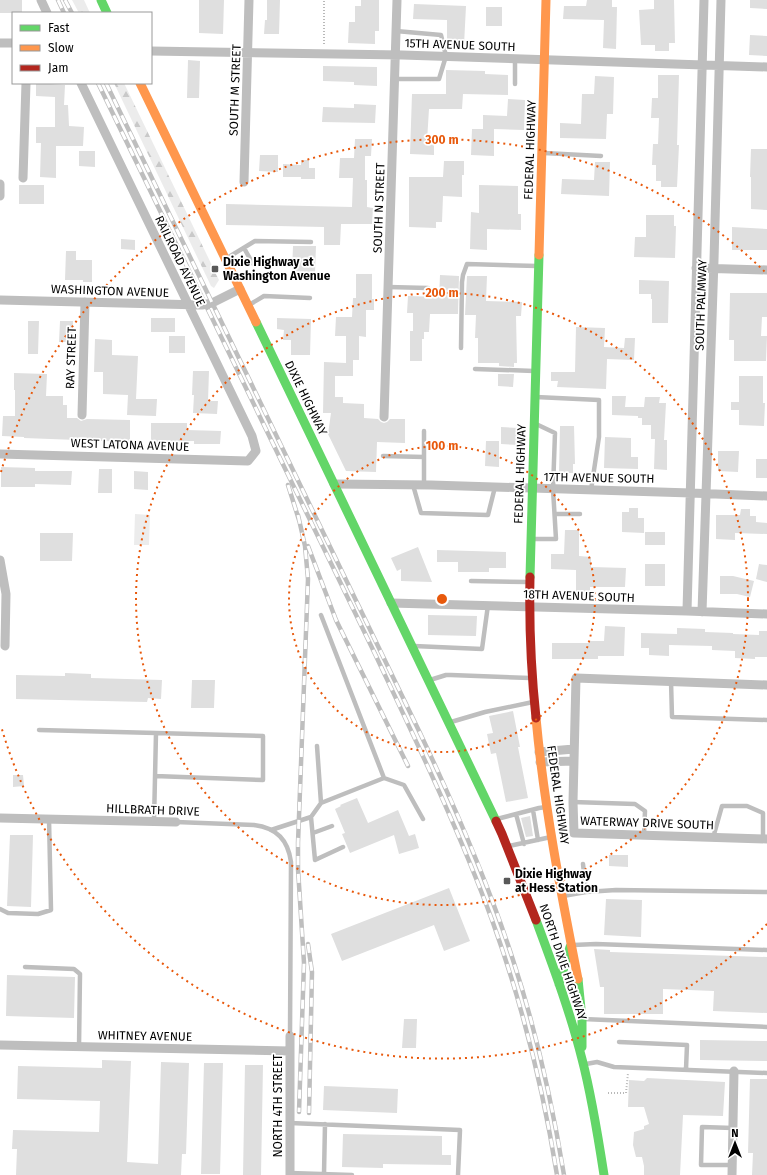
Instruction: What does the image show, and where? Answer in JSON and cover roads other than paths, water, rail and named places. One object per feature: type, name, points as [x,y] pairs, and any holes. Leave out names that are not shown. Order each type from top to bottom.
[{"type":"main road","points":[[102,0],[107,12]]},
{"type":"main road","name":"FEDERAL HIGHWAY","points":[[546,0],[529,607],[532,678],[540,762],[561,896],[578,979],[582,1019],[582,1062]]},
{"type":"main road","name":"DIXIE HIGHWAY","points":[[140,84],[449,723]]},
{"type":"main road","name":"NORTH DIXIE HIGHWAY","points":[[449,723],[496,820],[539,927],[559,984],[582,1062],[604,1175]]},
{"type":"main road","name":"FEDERAL HIGHWAY","points":[[559,984],[571,945]]},
{"type":"street","points":[[41,0],[47,12]]},
{"type":"street","name":"SOUTH M STREET","points":[[244,182],[249,0]]},
{"type":"street","name":"SOUTH N STREET","points":[[384,417],[397,0]]},
{"type":"street","name":"SOUTH PALMWAY","points":[[687,611],[704,0]]},
{"type":"street","name":"SOUTH PALMWAY","points":[[702,612],[714,269],[721,0]]},
{"type":"street","points":[[0,43],[12,44]]},
{"type":"street","name":"15TH AVENUE SOUTH","points":[[152,51],[396,54],[767,67]]},
{"type":"street","points":[[23,178],[26,84]]},
{"type":"street","name":"RAILROAD AVENUE","points":[[81,84],[252,436],[256,451]]},
{"type":"street","points":[[0,184],[0,196]]},
{"type":"street","points":[[696,268],[767,270]]},
{"type":"street","name":"WASHINGTON AVENUE","points":[[0,300],[202,305],[212,303],[240,290]]},
{"type":"street","name":"RAY STREET","points":[[82,415],[85,302]]},
{"type":"street","name":"WEST LATONA AVENUE","points":[[0,454],[248,460],[256,451]]},
{"type":"street","name":"17TH AVENUE SOUTH","points":[[334,484],[691,492],[767,496]]},
{"type":"street","points":[[0,560],[6,594],[5,646]]},
{"type":"street","name":"18TH AVENUE SOUTH","points":[[391,603],[767,614]]},
{"type":"street","name":"WATERWAY DRIVE SOUTH","points":[[671,681],[576,678],[573,802],[574,833],[765,839]]},
{"type":"street","points":[[671,681],[767,685]]},
{"type":"street","points":[[539,752],[574,749]]},
{"type":"street","points":[[540,762],[574,761]]},
{"type":"street","name":"HILLBRATH DRIVE","points":[[0,818],[176,822]]},
{"type":"street","name":"NORTH 4TH STREET","points":[[290,1036],[290,1174]]},
{"type":"street","name":"WHITNEY AVENUE","points":[[0,1045],[290,1051]]},
{"type":"street","points":[[732,1175],[734,1071]]},
{"type":"lane","points":[[395,79],[439,79],[446,56],[441,34],[396,31]]},
{"type":"lane","points":[[515,59],[515,84]]},
{"type":"lane","points":[[542,153],[601,156]]},
{"type":"lane","points":[[226,259],[255,241],[310,242]]},
{"type":"lane","points":[[244,248],[253,264],[285,264]]},
{"type":"lane","points":[[461,348],[462,282],[467,264],[538,266]]},
{"type":"lane","points":[[388,287],[428,288]]},
{"type":"lane","points":[[248,306],[264,296],[310,298]]},
{"type":"lane","points":[[475,369],[535,371]]},
{"type":"lane","points":[[534,397],[599,400],[598,437],[591,490]]},
{"type":"lane","points":[[531,539],[556,539],[553,489],[555,433],[534,423]]},
{"type":"lane","points":[[424,431],[424,485]]},
{"type":"lane","points":[[383,456],[424,458]]},
{"type":"lane","points":[[413,485],[421,512],[488,515],[495,487]]},
{"type":"lane","points":[[555,514],[580,514]]},
{"type":"lane","points":[[471,581],[530,582]]},
{"type":"lane","points":[[412,645],[482,649],[488,605]]},
{"type":"lane","points":[[321,615],[384,778]]},
{"type":"lane","points":[[429,681],[446,675],[532,678]]},
{"type":"lane","points":[[671,681],[672,717],[767,720]]},
{"type":"lane","points":[[449,723],[484,712],[534,701]]},
{"type":"lane","points":[[39,730],[263,736],[262,780],[155,776]]},
{"type":"lane","points":[[154,822],[156,733]]},
{"type":"lane","points":[[317,746],[321,803]]},
{"type":"lane","points":[[271,830],[311,817],[321,803],[384,778],[404,785],[423,818]]},
{"type":"lane","points":[[573,802],[634,804],[645,811],[644,835]]},
{"type":"lane","points":[[713,838],[722,806],[747,806],[762,813],[765,839]]},
{"type":"lane","points":[[496,820],[546,807]]},
{"type":"lane","points":[[533,810],[538,840]]},
{"type":"lane","points":[[516,814],[524,844]]},
{"type":"lane","points":[[311,817],[315,860],[343,847]]},
{"type":"lane","points":[[0,909],[8,913],[38,914],[51,910],[49,819]]},
{"type":"lane","name":"HILLBRATH DRIVE","points":[[176,822],[262,826],[280,836],[285,842],[290,855],[290,1036]]},
{"type":"lane","points":[[313,833],[332,826]]},
{"type":"lane","points":[[507,847],[551,837]]},
{"type":"lane","points":[[583,864],[586,892]]},
{"type":"lane","points":[[561,896],[586,892],[616,890],[767,892]]},
{"type":"lane","points":[[571,945],[767,950]]},
{"type":"lane","points":[[25,967],[74,969],[80,974],[79,1047]]},
{"type":"lane","points":[[582,1019],[767,1027]]},
{"type":"lane","points":[[619,1042],[687,1045],[686,1069]]},
{"type":"lane","points":[[582,1062],[597,1062],[614,1067],[767,1072]]},
{"type":"lane","points":[[290,1123],[460,1130],[458,1175]]},
{"type":"lane","points":[[324,1174],[325,1124]]},
{"type":"lane","points":[[732,1165],[701,1165],[702,1127],[733,1128]]},
{"type":"lane","points":[[290,1174],[352,1175]]},
{"type":"railway","points":[[58,0],[64,12]]},
{"type":"railway","points":[[65,0],[71,12]]},
{"type":"railway","points":[[98,84],[376,656],[466,853],[503,951],[522,1014],[545,1110],[557,1175]]},
{"type":"railway","points":[[106,84],[420,733],[470,845],[493,902],[529,1013],[549,1093],[564,1175]]},
{"type":"railway","points":[[288,485],[299,520]]},
{"type":"railway","points":[[298,515],[305,546],[308,579],[298,843],[298,869],[304,963],[299,1112]]},
{"type":"railway","points":[[308,546],[336,620],[408,766]]},
{"type":"railway","points":[[308,944],[312,972],[309,1113]]},
{"type":"place","name":"Dixie Highway at Washington Avenue","points":[[215,269]]},
{"type":"place","name":"Dixie Highway at Hess Station","points":[[507,881]]}]
